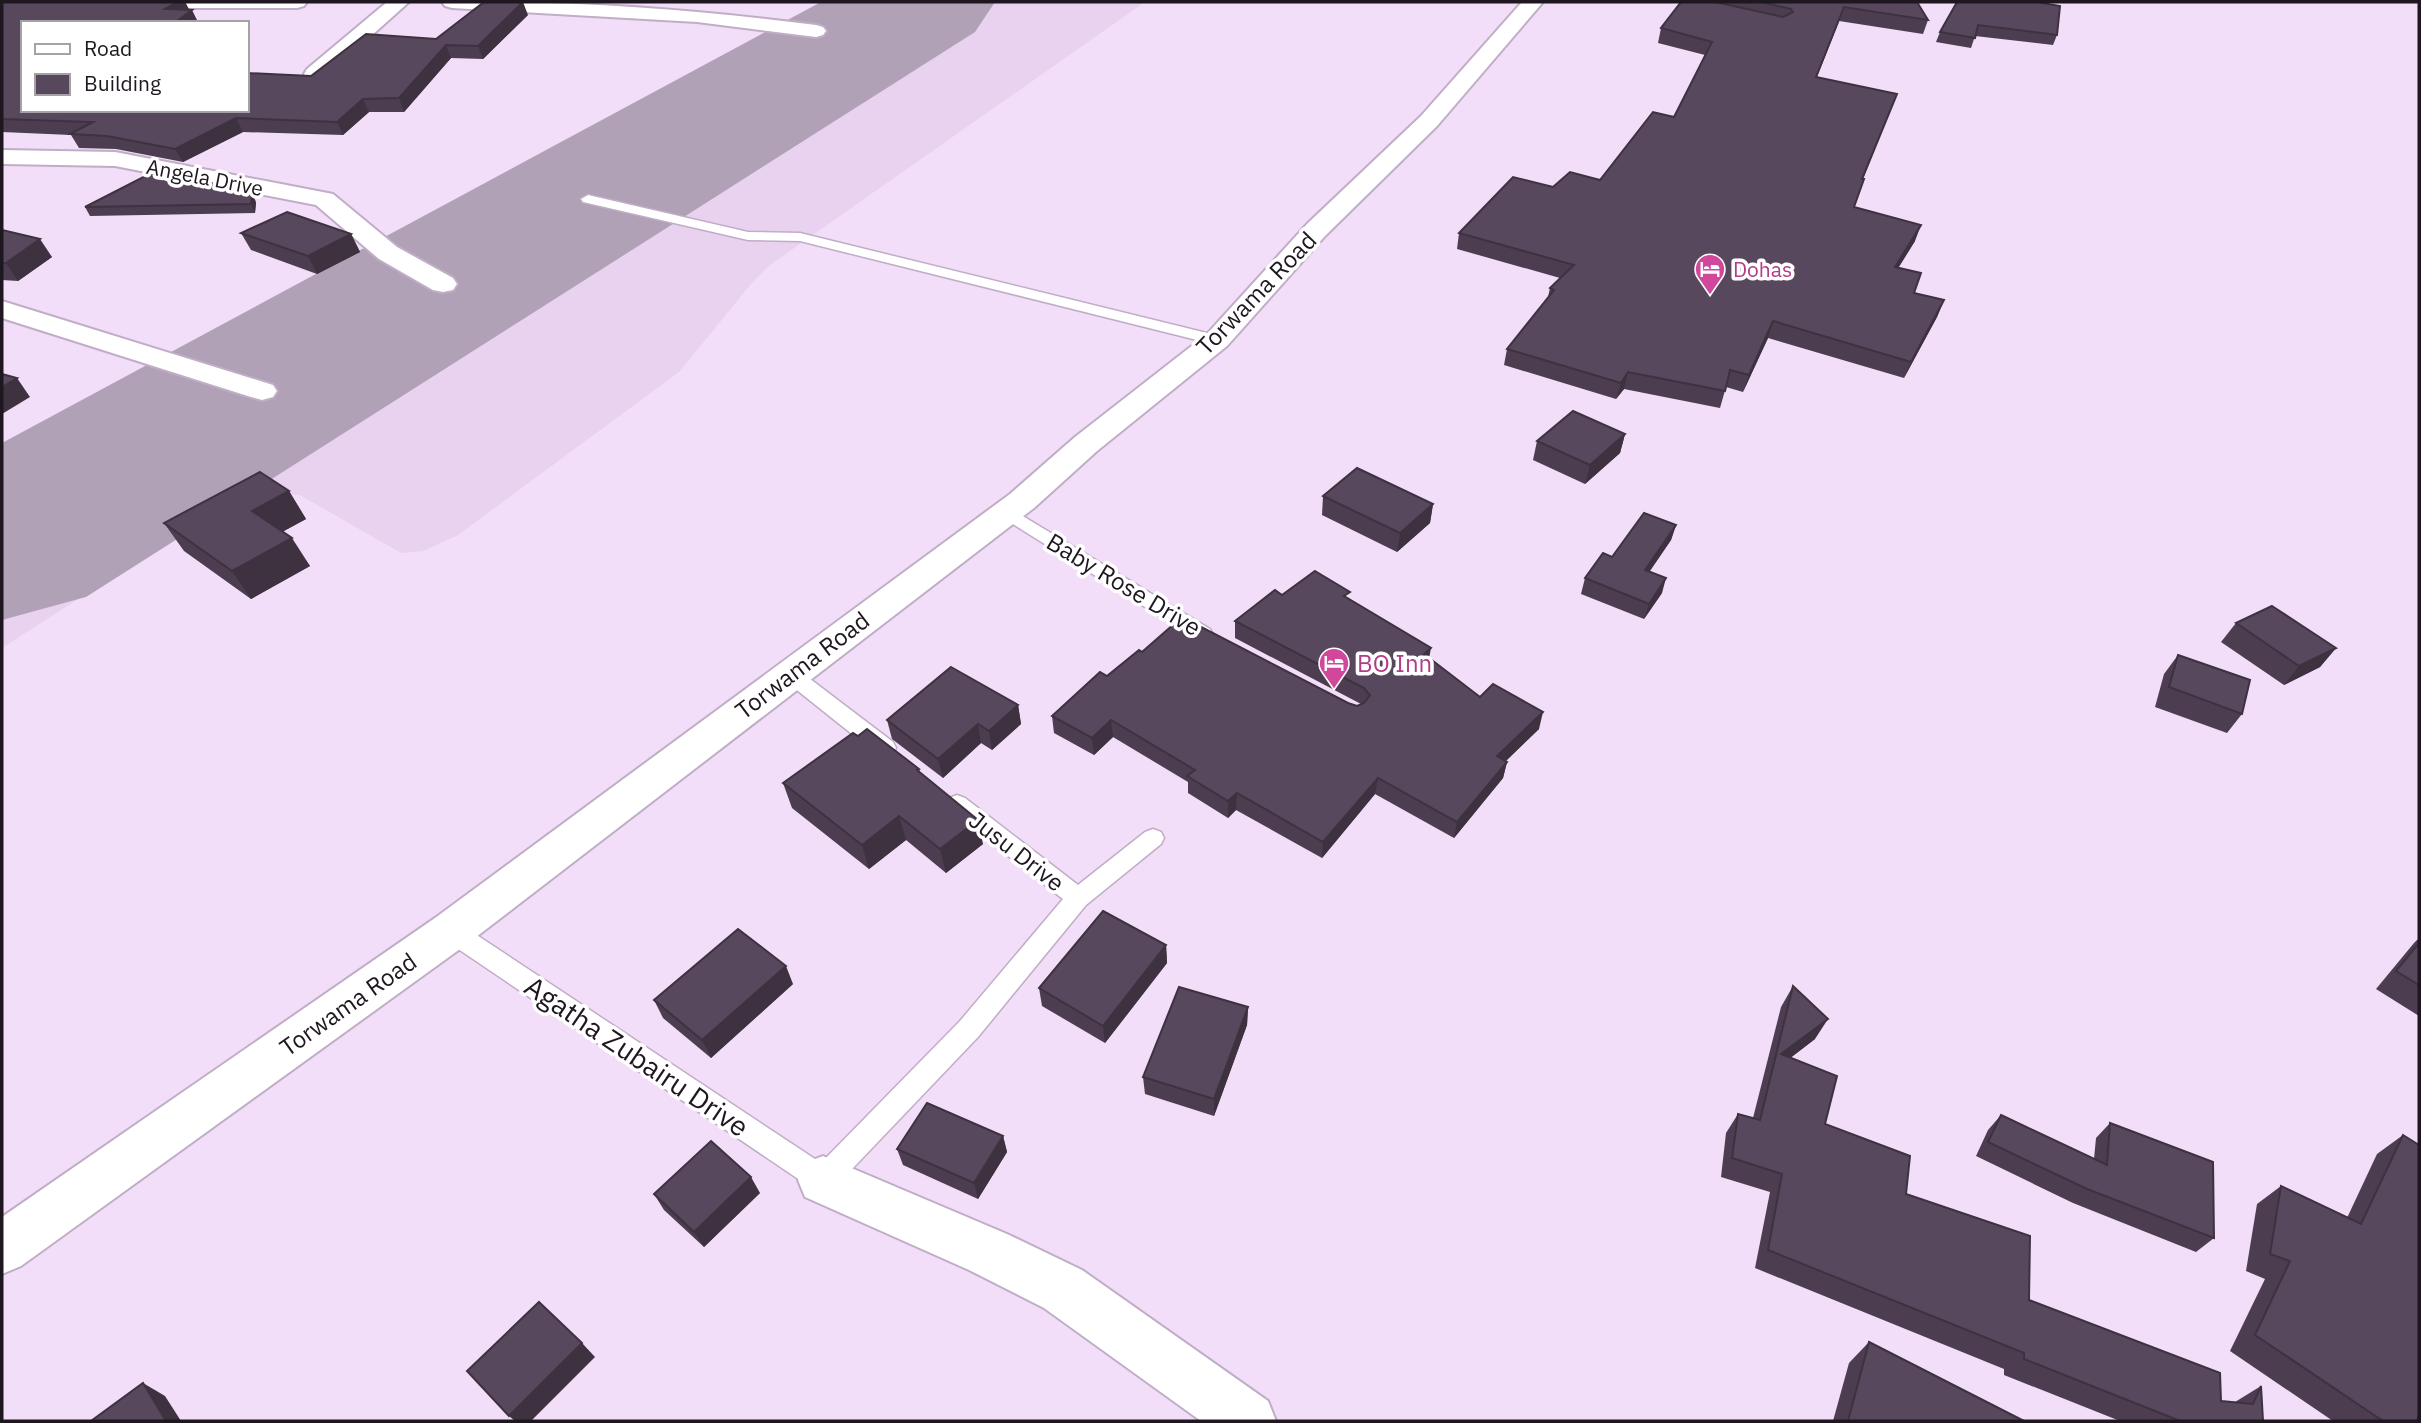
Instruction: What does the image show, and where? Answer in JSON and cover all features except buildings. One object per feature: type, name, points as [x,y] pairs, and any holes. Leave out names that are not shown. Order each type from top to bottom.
[{"type":"street","points":[[171,2],[297,2]]},
{"type":"street","points":[[315,74],[399,2]]},
{"type":"street","points":[[452,2],[696,16],[816,32]]},
{"type":"street","name":"Torwama Road","points":[[2,1248],[451,931],[1023,501],[1086,444],[1217,340],[1316,230],[1429,121],[1533,2]]},
{"type":"street","name":"Angela Drive","points":[[2,157],[115,159],[324,199],[388,253],[443,284]]},
{"type":"street","points":[[2,309],[262,390]]},
{"type":"street","points":[[823,1180],[988,1252],[1063,1289],[1248,1421]]},
{"type":"lane","points":[[588,199],[739,234],[800,237],[1217,340]]},
{"type":"lane","name":"Baby Rose Drive","points":[[1006,512],[1182,622],[1219,642]]},
{"type":"lane","points":[[790,674],[897,757]]},
{"type":"lane","name":"Jusu Drive","points":[[939,790],[1079,898]]},
{"type":"lane","points":[[823,1180],[969,1029],[1079,898],[1153,838]]},
{"type":"lane","name":"Agatha Zubairu Drive","points":[[451,931],[823,1180]]},
{"type":"shaded area","points":[[864,2],[1145,2],[770,265],[751,284],[679,372],[458,535],[423,551],[401,553],[300,495],[283,494],[178,535],[2,648],[2,450],[378,254],[788,49]]},
{"type":"runway","points":[[2,543],[925,2]]},
{"type":"place","name":"Dohas","points":[[1710,296]]},
{"type":"place","name":"BO Inn","points":[[1334,690]]}]
